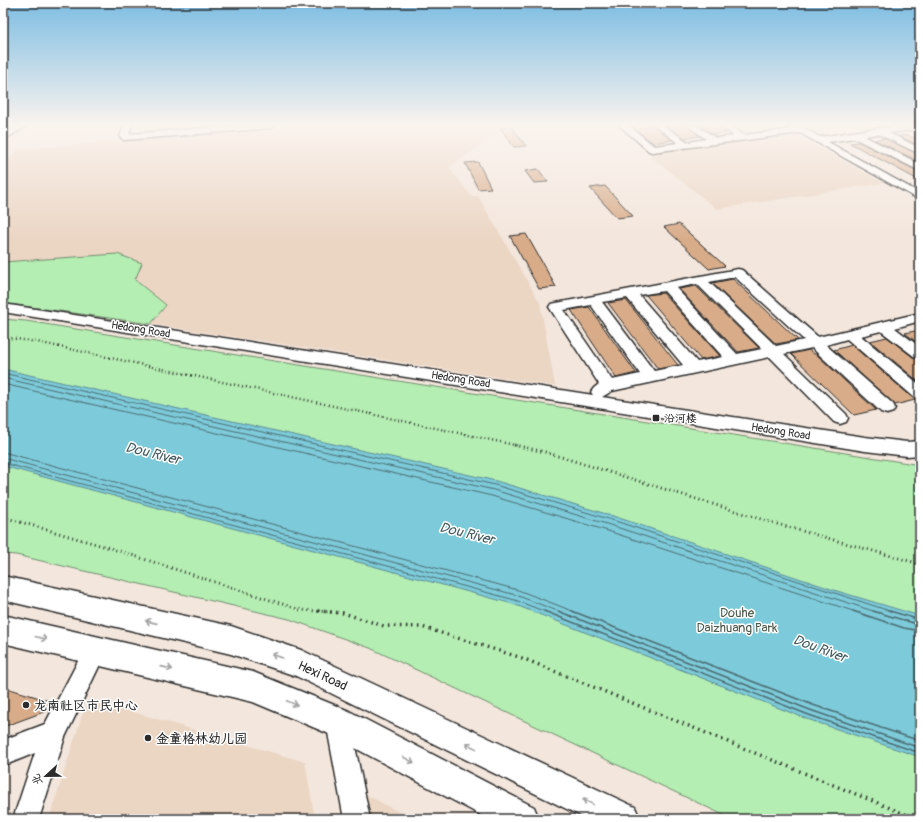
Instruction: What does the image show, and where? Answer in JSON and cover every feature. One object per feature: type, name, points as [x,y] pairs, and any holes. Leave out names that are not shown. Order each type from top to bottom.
[{"type":"main road","name":"Hexi Road","points":[[3,588],[231,640],[301,664],[623,819]]},
{"type":"main road","points":[[3,629],[95,652],[253,687],[338,722],[522,819]]},
{"type":"street","points":[[862,163],[920,196]]},
{"type":"street","points":[[877,172],[919,167]]},
{"type":"street","points":[[608,386],[556,307],[738,273],[887,408]]},
{"type":"street","points":[[700,280],[840,418]]},
{"type":"street","points":[[667,286],[734,360]]},
{"type":"street","points":[[630,293],[693,368]]},
{"type":"street","points":[[594,300],[650,377]]},
{"type":"street","name":"Hedong Road","points":[[3,308],[662,412],[916,450]]},
{"type":"street","points":[[589,400],[608,386],[814,343],[919,318]]},
{"type":"street","points":[[884,326],[920,354]]},
{"type":"street","points":[[850,334],[920,394]]},
{"type":"street","points":[[26,819],[54,733],[95,652]]},
{"type":"street","points":[[338,722],[357,819]]},
{"type":"street","points":[[3,753],[54,733]]},
{"type":"path","points":[[3,337],[45,344],[496,440],[552,454],[777,524],[920,564]]},
{"type":"path","points":[[3,517],[110,548],[301,610],[342,613],[384,626],[422,627],[522,658],[917,819]]},
{"type":"shaded area","points":[[454,163],[449,167],[471,196],[478,196],[540,303],[555,386],[151,324],[166,305],[135,280],[117,254],[3,262],[3,164]]},
{"type":"shaded area","points":[[659,163],[848,163],[883,183],[717,209]]},
{"type":"shaded area","name":"金童格林幼儿园","points":[[91,700],[305,762],[315,819],[49,819],[83,713]]},
{"type":"shaded area","points":[[361,792],[412,819],[367,819]]},
{"type":"green space","points":[[117,254],[142,263],[135,280],[166,305],[151,324],[3,303],[3,262]]},
{"type":"green space","name":"Douhe Daizhuang Park","points":[[3,319],[26,321],[920,465],[920,819],[732,819],[370,648],[289,619],[16,555],[3,554]]},
{"type":"water","name":"Dou River","points":[[3,369],[496,481],[613,516],[837,591],[920,616],[920,757],[807,719],[513,604],[3,466]]},
{"type":"building","points":[[465,163],[479,163],[491,188],[478,189]]},
{"type":"building","points":[[888,163],[902,163],[920,172],[920,181]]},
{"type":"building","points":[[538,169],[548,182],[534,183],[525,171]]},
{"type":"building","points":[[605,186],[633,216],[617,218],[590,188]]},
{"type":"building","points":[[679,224],[725,266],[709,269],[664,227]]},
{"type":"building","points":[[526,234],[556,287],[539,289],[510,236]]},
{"type":"building","points":[[733,279],[798,340],[776,344],[712,283]]},
{"type":"building","points":[[696,286],[759,348],[738,352],[679,289]]},
{"type":"building","points":[[663,293],[720,356],[701,360],[646,295]]},
{"type":"building","points":[[626,300],[678,365],[658,369],[608,303]]},
{"type":"building","points":[[589,307],[636,373],[616,378],[571,310]]},
{"type":"building","points":[[920,330],[920,345],[905,333]]},
{"type":"building","points":[[887,337],[914,358],[920,360],[920,383],[870,341]]},
{"type":"building","points":[[852,345],[915,400],[895,405],[834,350]]},
{"type":"building","points":[[809,350],[816,354],[876,410],[854,415],[791,354]]},
{"type":"building","name":"龙南社区市民中心","points":[[3,687],[50,701],[49,710],[3,727]]},
{"type":"place","name":"沿河楼","points":[[656,418]]},
{"type":"place","name":"龙南社区市民中心","points":[[26,705]]},
{"type":"place","name":"金童格林幼儿园","points":[[148,738]]}]
